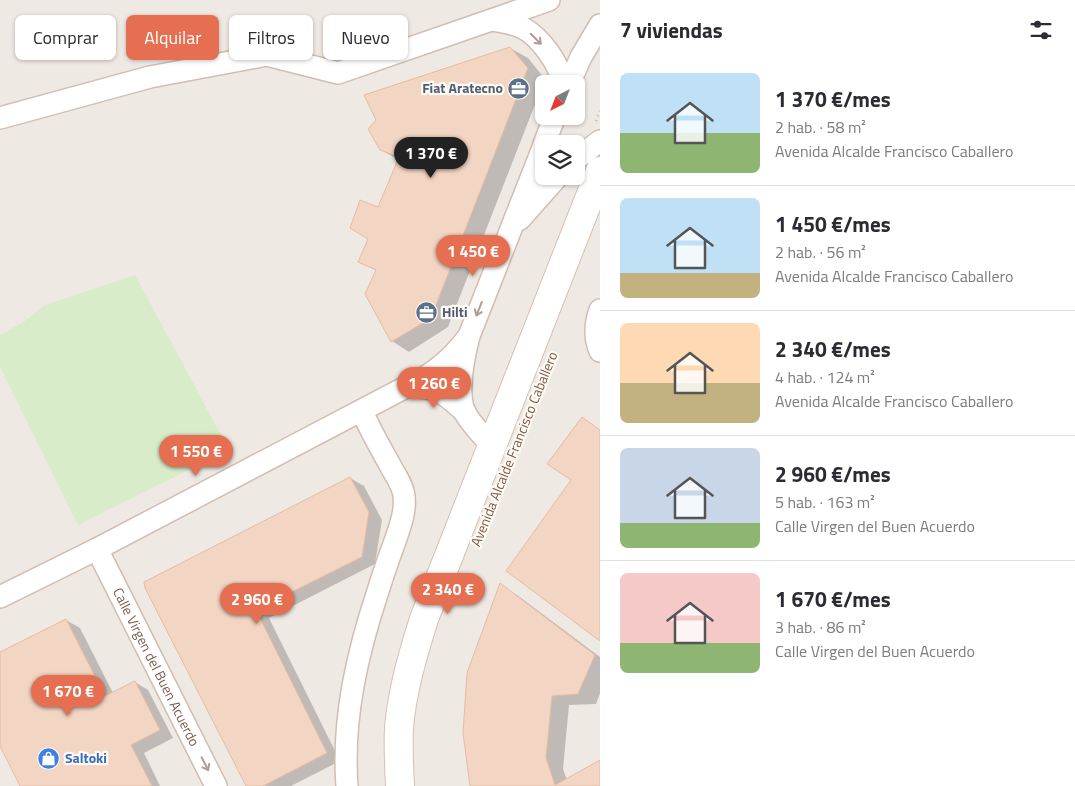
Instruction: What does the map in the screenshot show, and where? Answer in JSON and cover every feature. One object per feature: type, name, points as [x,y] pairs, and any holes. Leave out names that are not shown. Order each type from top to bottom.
[{"type":"main road","name":"Avenida Alcalde Francisco Caballero","points":[[400,786],[398,759],[399,728],[403,700],[416,642],[600,171]]},
{"type":"street","points":[[0,118],[150,77],[267,55],[338,73],[549,0]]},
{"type":"street","points":[[492,20],[513,23],[533,35],[545,48],[561,75]]},
{"type":"street","points":[[572,75],[581,56],[600,25]]},
{"type":"street","points":[[585,152],[600,141]]},
{"type":"street","name":"Avenida Alcalde Francisco Caballero","points":[[492,446],[474,426],[465,412],[462,400],[462,376],[469,336],[535,168]]},
{"type":"street","name":"Avenida Alcalde Francisco Caballero","points":[[510,231],[550,185]]},
{"type":"street","points":[[600,310],[596,322],[596,332],[600,351]]},
{"type":"street","points":[[0,597],[97,549],[408,387],[441,367],[469,336]]},
{"type":"street","points":[[408,387],[428,387],[438,390],[465,412]]},
{"type":"street","points":[[347,786],[347,733],[353,683],[377,592],[405,506],[401,485],[369,428],[362,411]]},
{"type":"street","name":"Calle Virgen del Buen Acuerdo","points":[[97,549],[216,786]]},
{"type":"shaded area","points":[[0,0],[600,0],[600,786],[0,786]]},
{"type":"green space","points":[[135,275],[229,450],[78,525],[0,367],[0,335],[25,321],[45,305]]},
{"type":"building","points":[[510,47],[528,68],[431,318],[391,342],[365,294],[376,270],[358,262],[368,239],[350,228],[360,200],[378,207],[399,157],[380,150],[368,129],[376,120],[364,95]]},
{"type":"building","points":[[582,417],[600,430],[600,641],[506,571],[571,480],[547,464]]},
{"type":"building","points":[[350,477],[369,512],[362,557],[256,610],[327,753],[263,786],[246,786],[145,588],[144,582]]},
{"type":"building","points":[[500,583],[595,655],[578,694],[552,696],[546,758],[555,785],[600,760],[600,786],[470,786],[463,733],[467,673]]},
{"type":"building","points":[[66,619],[105,696],[135,681],[160,730],[131,745],[152,786],[20,786],[0,746],[0,652]]},
{"type":"place","name":"Fiat Aratecno","points":[[519,88]]},
{"type":"place","name":"Hilti","points":[[426,312]]},
{"type":"place","name":"Saltoki","points":[[49,758]]}]
